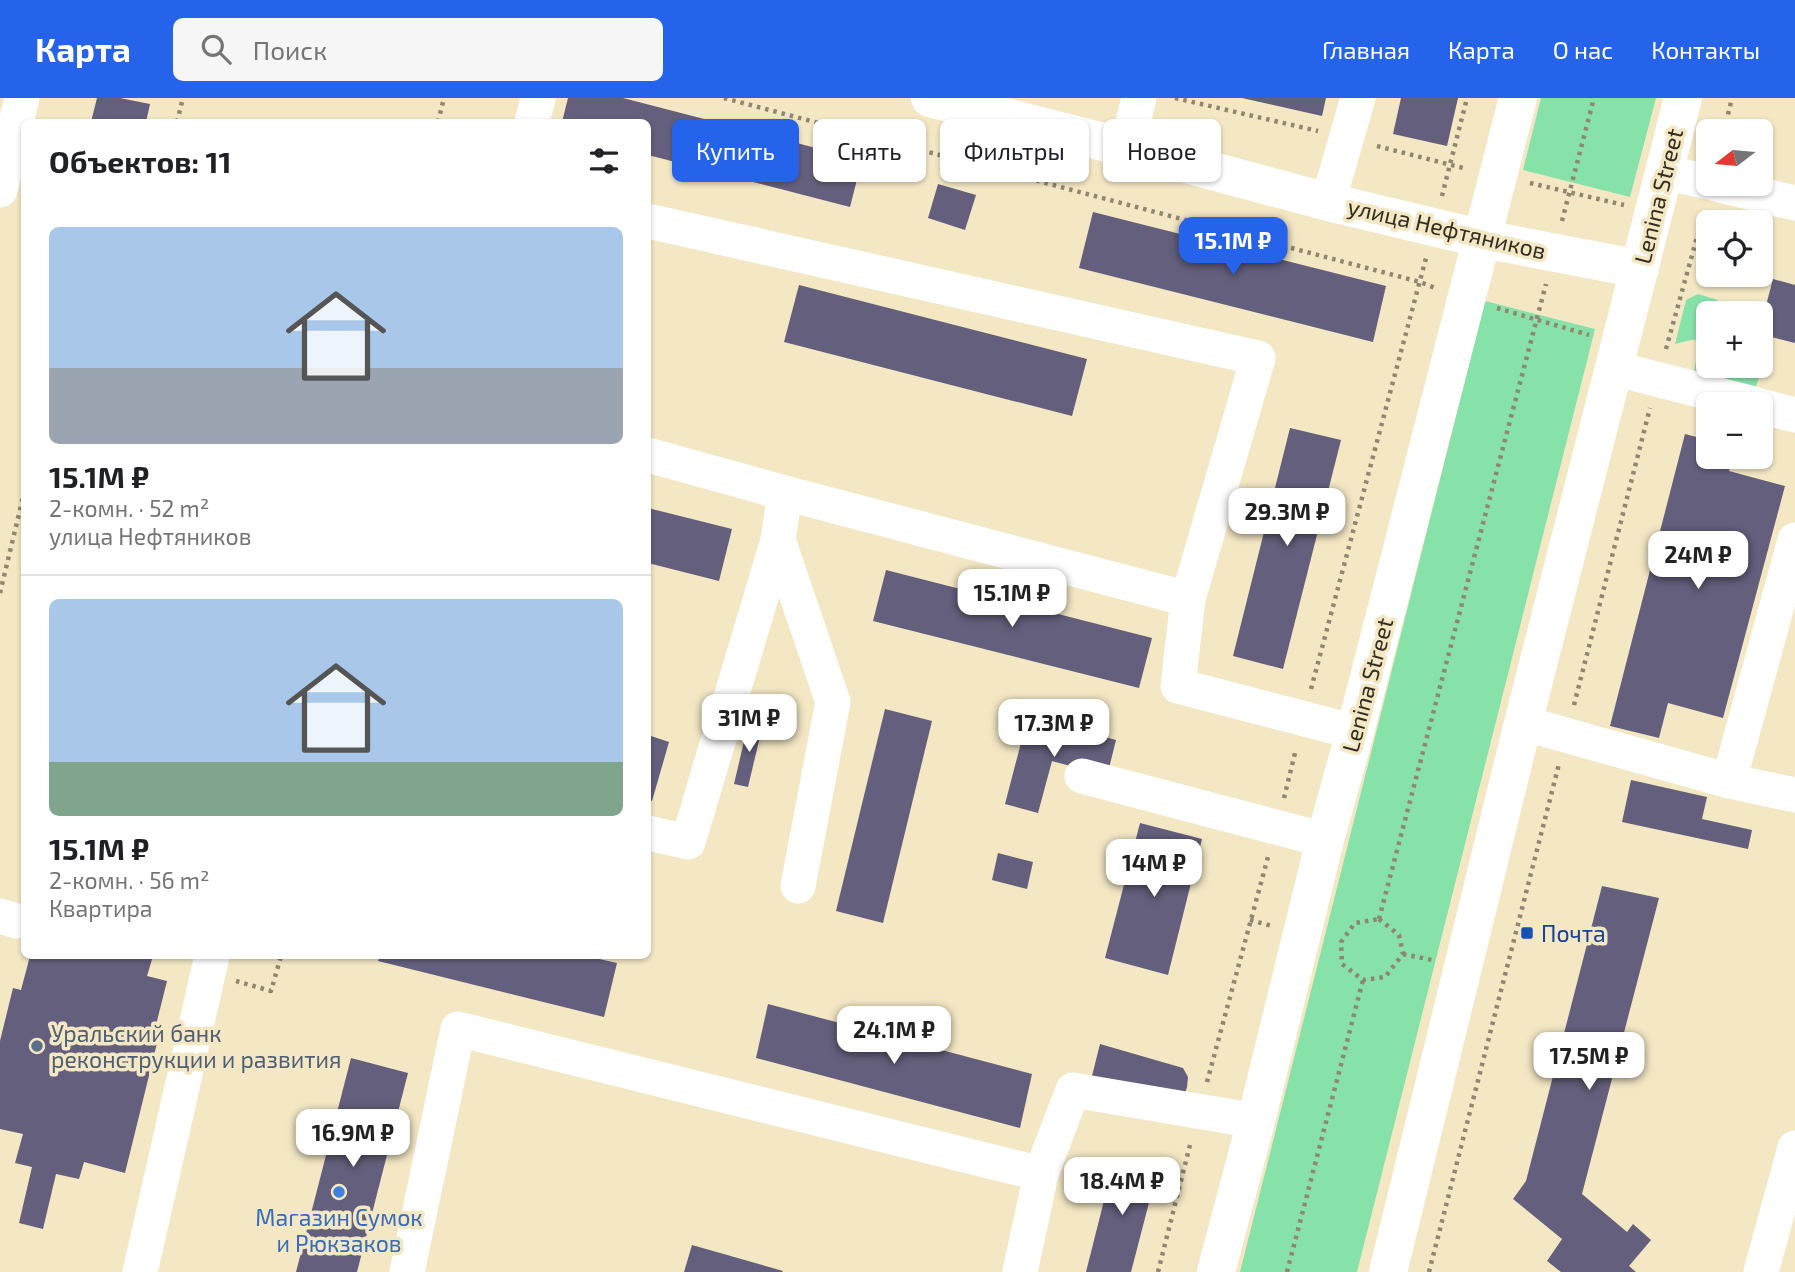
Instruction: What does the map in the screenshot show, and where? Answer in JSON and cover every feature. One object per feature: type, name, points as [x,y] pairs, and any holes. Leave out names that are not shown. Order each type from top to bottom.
[{"type":"main road","name":"улица Нефтяников","points":[[930,98],[1103,142]]},
{"type":"main road","name":"Lenina Street","points":[[1216,1272],[1518,98]]},
{"type":"main road","name":"Lenina Street","points":[[1388,1272],[1523,723],[1683,98]]},
{"type":"main road","name":"улица Нефтяников","points":[[1221,173],[1483,239],[1640,269]]},
{"type":"lane","points":[[0,190],[22,98]]},
{"type":"lane","points":[[533,119],[538,98]]},
{"type":"lane","points":[[1134,119],[1139,98]]},
{"type":"lane","points":[[1328,202],[1358,98]]},
{"type":"lane","points":[[1664,172],[1696,179]]},
{"type":"lane","points":[[1769,196],[1795,202]]},
{"type":"lane","points":[[651,222],[1258,358],[1188,598],[1178,686],[1355,732]]},
{"type":"lane","points":[[1616,356],[1720,392]]},
{"type":"lane","points":[[1773,409],[1795,415]]},
{"type":"lane","points":[[651,456],[1188,598]]},
{"type":"lane","points":[[651,834],[688,842],[778,540],[785,493]]},
{"type":"lane","points":[[778,540],[833,702],[798,886]]},
{"type":"lane","points":[[1729,781],[1795,540]]},
{"type":"lane","points":[[1523,723],[1729,781],[1795,795]]},
{"type":"lane","points":[[1082,776],[1325,841]]},
{"type":"lane","points":[[140,1272],[210,965]]},
{"type":"lane","points":[[407,1272],[458,1029],[1041,1174]]},
{"type":"lane","points":[[1020,1272],[1041,1174],[1073,1090],[1256,1121]]},
{"type":"lane","points":[[1761,1272],[1795,1148]]},
{"type":"path","points":[[178,119],[183,98]]},
{"type":"path","points":[[439,119],[444,98]]},
{"type":"path","points":[[724,98],[1420,282],[1616,356],[1665,350]]},
{"type":"path","points":[[1175,98],[1347,138],[1450,166],[1570,191],[1654,213],[1696,219]]},
{"type":"path","points":[[1379,919],[1594,98]]},
{"type":"path","points":[[1727,119],[1732,98]]},
{"type":"path","points":[[0,593],[21,506]]},
{"type":"path","points":[[1379,919],[1399,935],[1403,954],[1385,977],[1363,980],[1342,964],[1341,942],[1355,923],[1379,919]]},
{"type":"path","points":[[210,965],[271,991],[280,959]]},
{"type":"path","points":[[1287,1272],[1363,980]]},
{"type":"green space","points":[[1541,98],[1656,98],[1630,197],[1523,170]]},
{"type":"green space","points":[[1698,294],[1718,300],[1696,301],[1696,340],[1675,344],[1686,300]]},
{"type":"green space","points":[[1485,301],[1595,329],[1357,1272],[1240,1272]]},
{"type":"green space","points":[[1716,378],[1759,378],[1755,390]]},
{"type":"building","points":[[97,98],[120,98],[150,104],[147,119],[92,119]]},
{"type":"building","points":[[568,98],[623,98],[704,119],[672,119],[672,161],[651,156],[651,119],[563,119]]},
{"type":"building","points":[[1242,98],[1326,98],[1322,116]]},
{"type":"building","points":[[1401,98],[1458,98],[1447,146],[1393,134]]},
{"type":"building","points":[[799,144],[813,147],[813,182],[856,182],[850,207],[753,182],[799,182]]},
{"type":"building","points":[[938,184],[976,195],[965,230],[928,218]]},
{"type":"building","points":[[1093,212],[1386,286],[1373,342],[1079,268]]},
{"type":"building","points":[[1773,279],[1795,285],[1795,343],[1773,337],[1773,301],[1767,301]]},
{"type":"building","points":[[799,285],[1087,359],[1072,416],[784,342]]},
{"type":"building","points":[[1290,428],[1341,440],[1283,669],[1233,656]]},
{"type":"building","points":[[1685,434],[1696,437],[1696,469],[1730,469],[1785,486],[1723,718],[1668,703],[1659,738],[1610,726]]},
{"type":"building","points":[[651,509],[732,529],[719,581],[651,564]]},
{"type":"building","points":[[886,570],[1152,638],[1139,688],[873,621]]},
{"type":"building","points":[[885,709],[932,721],[883,923],[836,911]]},
{"type":"building","points":[[1028,716],[1116,740],[1107,776],[1052,761],[1038,813],[1005,804]]},
{"type":"building","points":[[749,720],[763,724],[748,787],[734,784]]},
{"type":"building","points":[[651,736],[669,742],[651,800]]},
{"type":"building","points":[[1631,780],[1707,797],[1702,819],[1752,830],[1748,849],[1622,822]]},
{"type":"building","points":[[1140,823],[1202,839],[1168,975],[1105,958]]},
{"type":"building","points":[[998,853],[1033,862],[1027,889],[992,880]]},
{"type":"building","points":[[1602,886],[1659,898],[1582,1194],[1627,1232],[1633,1224],[1651,1240],[1629,1266],[1636,1272],[1561,1272],[1547,1261],[1562,1239],[1513,1199],[1526,1181]]},
{"type":"building","points":[[29,959],[152,959],[147,976],[167,981],[154,1033],[159,1035],[125,1173],[84,1162],[79,1179],[56,1174],[43,1229],[19,1223],[32,1167],[15,1163],[23,1134],[0,1129],[0,1041],[13,988],[21,990]]},
{"type":"building","points":[[599,959],[617,963],[604,1017],[378,961]]},
{"type":"building","points":[[768,1004],[1032,1074],[1020,1128],[756,1058]]},
{"type":"building","points":[[1100,1044],[1183,1068],[1188,1077],[1183,1099],[1090,1084]]},
{"type":"building","points":[[351,1058],[408,1073],[357,1272],[296,1272]]},
{"type":"building","points":[[1115,1157],[1158,1168],[1131,1272],[1086,1272]]},
{"type":"building","points":[[692,1245],[783,1271],[684,1272]]},
{"type":"place","name":"Почта","points":[[1527,933]]},
{"type":"place","name":"Уральский банк реконструкции и развития","points":[[37,1046]]},
{"type":"place","name":"Магазин Сумок и Рюкзаков","points":[[339,1192]]}]
